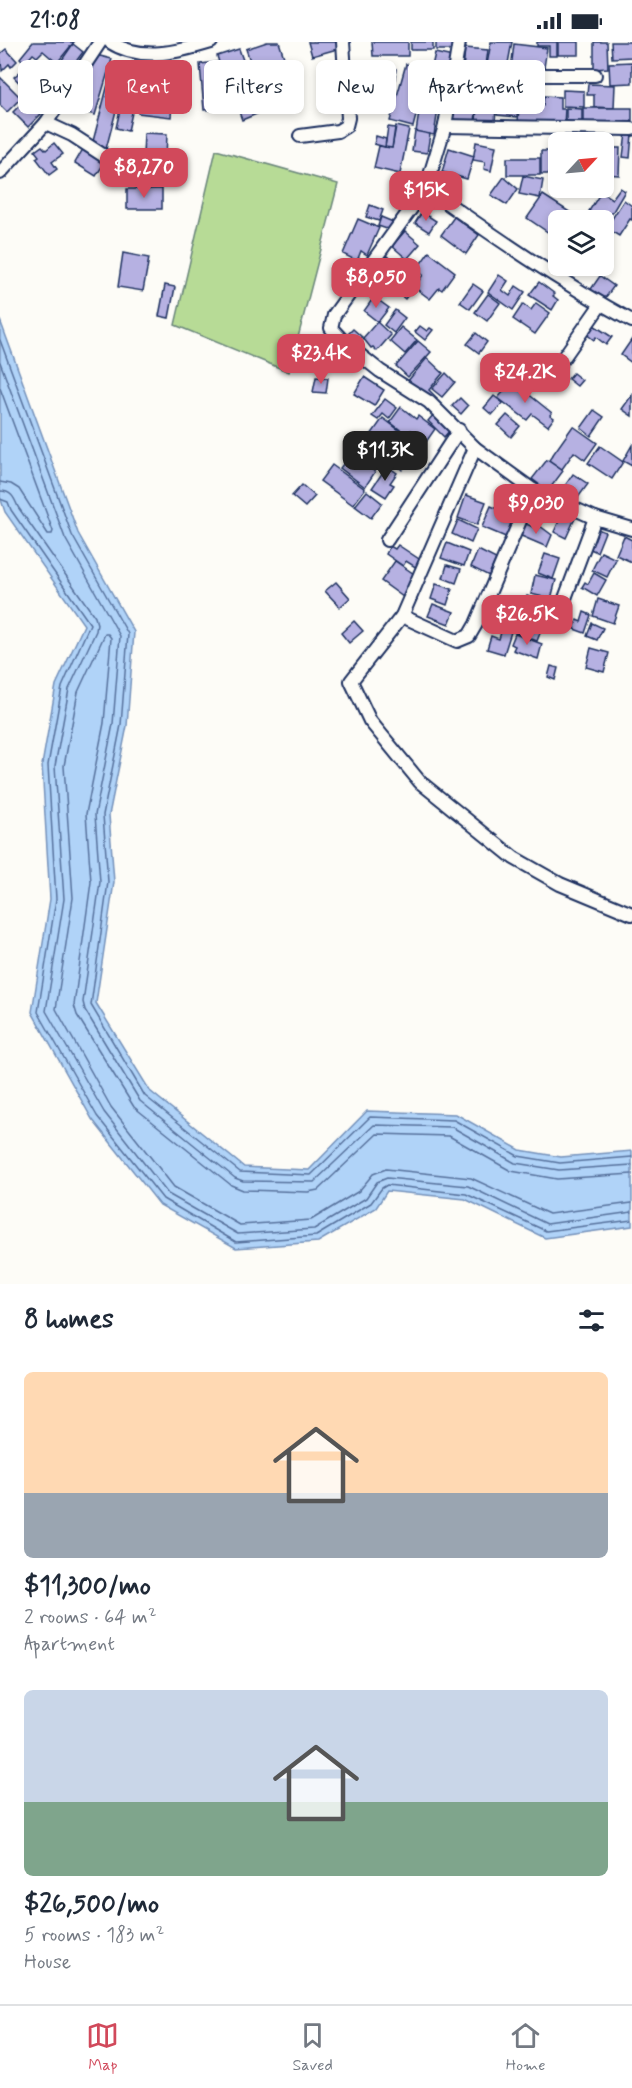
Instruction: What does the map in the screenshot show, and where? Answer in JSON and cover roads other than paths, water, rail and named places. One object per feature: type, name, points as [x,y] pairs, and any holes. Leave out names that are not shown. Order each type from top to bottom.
[{"type":"street","points":[[0,173],[46,123],[99,42]]},
{"type":"street","points":[[110,42],[118,47],[148,55],[182,46],[211,42]]},
{"type":"street","points":[[300,136],[338,130],[346,126],[348,118],[344,42]]},
{"type":"street","points":[[456,60],[459,42]]},
{"type":"street","points":[[545,75],[595,75]]},
{"type":"street","points":[[447,114],[426,188],[334,315],[331,328],[346,344],[380,370],[429,402],[475,448],[533,490],[595,518],[632,529]]},
{"type":"street","points":[[46,123],[72,135],[114,163]]},
{"type":"street","points":[[445,126],[632,129]]},
{"type":"street","points":[[426,188],[487,232],[632,321]]},
{"type":"street","points":[[549,385],[559,364],[601,304]]},
{"type":"street","points":[[387,540],[459,430]]},
{"type":"street","points":[[475,448],[402,616],[351,681],[370,721],[420,782],[514,858],[560,884],[632,914]]},
{"type":"street","points":[[402,616],[457,641],[469,636],[533,490]]},
{"type":"street","points":[[558,617],[595,518]]},
{"type":"water","points":[[0,320],[78,533],[134,632],[127,726],[109,815],[114,882],[96,1003],[150,1091],[244,1167],[309,1170],[367,1111],[456,1114],[520,1150],[561,1157],[632,1151],[632,1226],[545,1238],[465,1199],[387,1191],[376,1208],[318,1242],[236,1248],[160,1205],[92,1119],[32,1012],[50,899],[42,765],[56,685],[84,625],[5,512],[0,497]]}]
